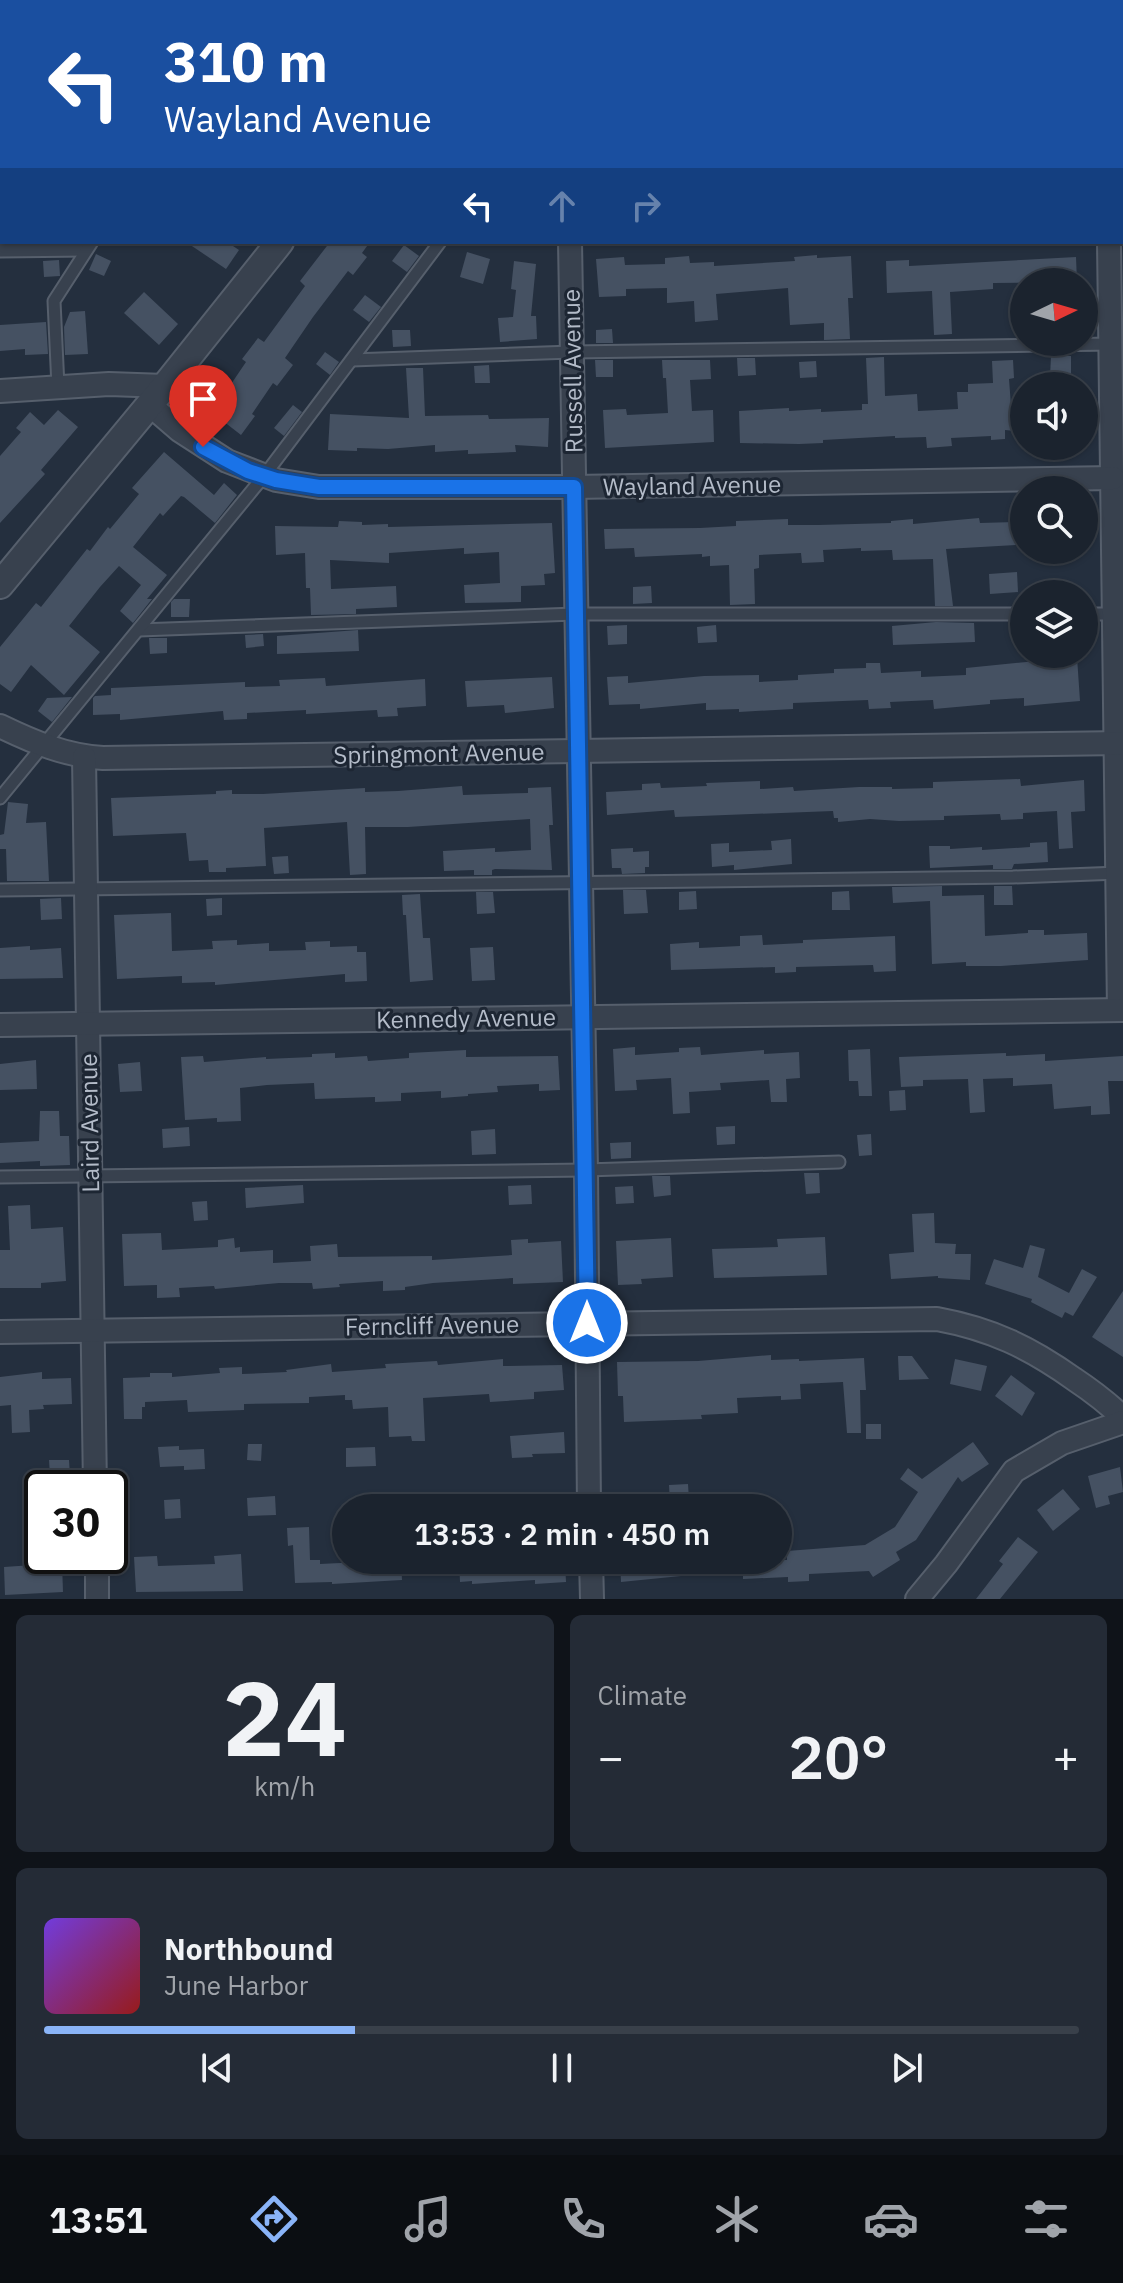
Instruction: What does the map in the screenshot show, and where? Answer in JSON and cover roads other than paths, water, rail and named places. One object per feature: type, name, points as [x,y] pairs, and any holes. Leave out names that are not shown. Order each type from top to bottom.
[{"type":"street","points":[[0,585],[158,396],[278,244]]},
{"type":"street","name":"Russell Avenue","points":[[570,244],[589,1494]]},
{"type":"street","points":[[1109,244],[1120,743],[1121,1010]]},
{"type":"street","points":[[0,391],[109,384],[158,396]]},
{"type":"street","name":"Wayland Avenue","points":[[158,396],[203,447],[227,461],[264,476],[319,487],[574,487],[1113,478]]},
{"type":"street","name":"Springmont Avenue","points":[[0,726],[44,746],[84,757],[1120,743]]},
{"type":"street","name":"Laird Avenue","points":[[84,757],[95,1470]]},
{"type":"street","name":"Kennedy Avenue","points":[[0,1025],[1121,1010]]},
{"type":"street","name":"Ferncliff Avenue","points":[[0,1332],[937,1319],[972,1326],[1016,1343],[1048,1360],[1110,1404],[1123,1420]]},
{"type":"street","points":[[917,1599],[1014,1471],[1062,1443],[1123,1420]]},
{"type":"street","points":[[97,1574],[97,1599]]},
{"type":"street","points":[[591,1574],[592,1599]]},
{"type":"lane","points":[[0,798],[264,476],[439,244]]},
{"type":"lane","points":[[0,251],[89,246]]},
{"type":"lane","points":[[58,387],[54,301],[89,246]]},
{"type":"lane","points":[[352,360],[572,352],[1111,344]]},
{"type":"lane","points":[[139,630],[575,614],[1010,614]]},
{"type":"lane","points":[[0,890],[1119,873]]},
{"type":"lane","points":[[0,1177],[586,1170],[839,1162]]}]
